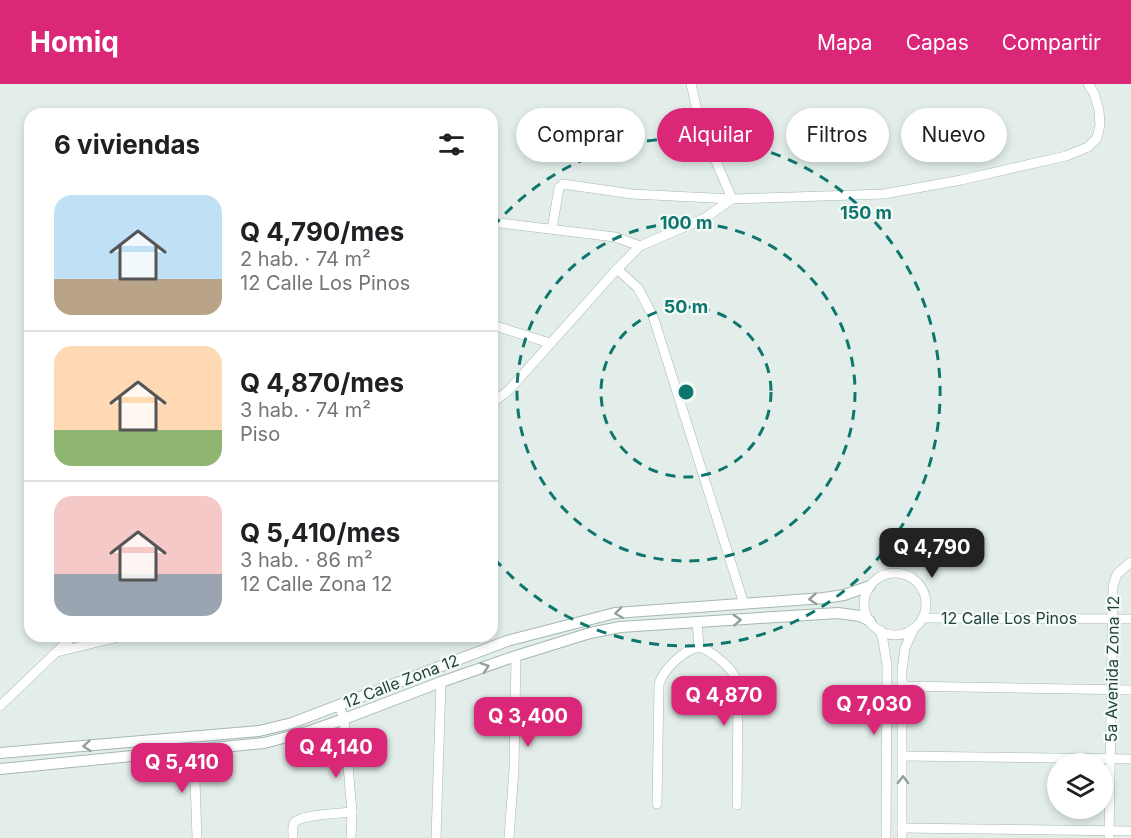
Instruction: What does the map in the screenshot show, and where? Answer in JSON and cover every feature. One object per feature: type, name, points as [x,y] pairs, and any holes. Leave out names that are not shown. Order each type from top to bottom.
[{"type":"street","points":[[691,84],[700,123],[732,199]]},
{"type":"street","points":[[552,229],[559,188],[563,184],[632,194],[732,199],[884,194],[961,180],[1066,156],[1088,147],[1097,138],[1100,125],[1099,110],[1094,93],[1088,84]]},
{"type":"street","points":[[498,398],[640,246],[705,218],[732,199]]},
{"type":"street","points":[[498,223],[615,237],[640,246]]},
{"type":"street","points":[[617,269],[638,288],[653,316],[744,604]]},
{"type":"street","points":[[498,327],[550,343]]},
{"type":"street","name":"5a Avenida Zona 12","points":[[1110,753],[1113,586],[1116,574],[1131,562]]},
{"type":"street","points":[[893,573],[911,577],[918,583],[926,600],[923,618],[906,633],[888,634],[880,630],[870,621],[866,613],[864,604],[870,586],[884,575],[893,573]]},
{"type":"street","name":"12 Calle Zona 12","points":[[0,753],[259,731],[292,723],[507,641],[615,613],[835,597],[857,592],[870,586]]},
{"type":"street","name":"12 Calle Zona 12","points":[[0,769],[264,743],[344,719],[516,656],[590,633],[620,627],[838,613],[860,616],[870,621]]},
{"type":"street","name":"12 Calle Los Pinos","points":[[923,618],[1131,619]]},
{"type":"street","points":[[697,622],[699,647]]},
{"type":"street","points":[[914,628],[903,658],[902,833],[1109,835],[1131,831]]},
{"type":"street","points":[[880,630],[887,666],[886,838]]},
{"type":"street","points":[[0,706],[67,642]]},
{"type":"street","points":[[57,652],[98,642]]},
{"type":"street","points":[[657,804],[658,684],[668,668],[688,651],[699,647],[707,650],[736,677],[738,690],[737,805]]},
{"type":"street","points":[[509,838],[514,769],[516,656]]},
{"type":"street","points":[[436,838],[441,682]]},
{"type":"street","points":[[902,686],[1131,690]]},
{"type":"street","points":[[339,705],[344,719],[352,812],[351,838]]},
{"type":"street","points":[[194,750],[197,838]]},
{"type":"street","points":[[903,756],[1047,757]]},
{"type":"street","points":[[1113,758],[1131,759]]},
{"type":"street","points":[[293,838],[293,825],[296,820],[352,812]]},
{"type":"street","name":"5a Avenida Zona 12","points":[[1109,819],[1109,835]]}]
